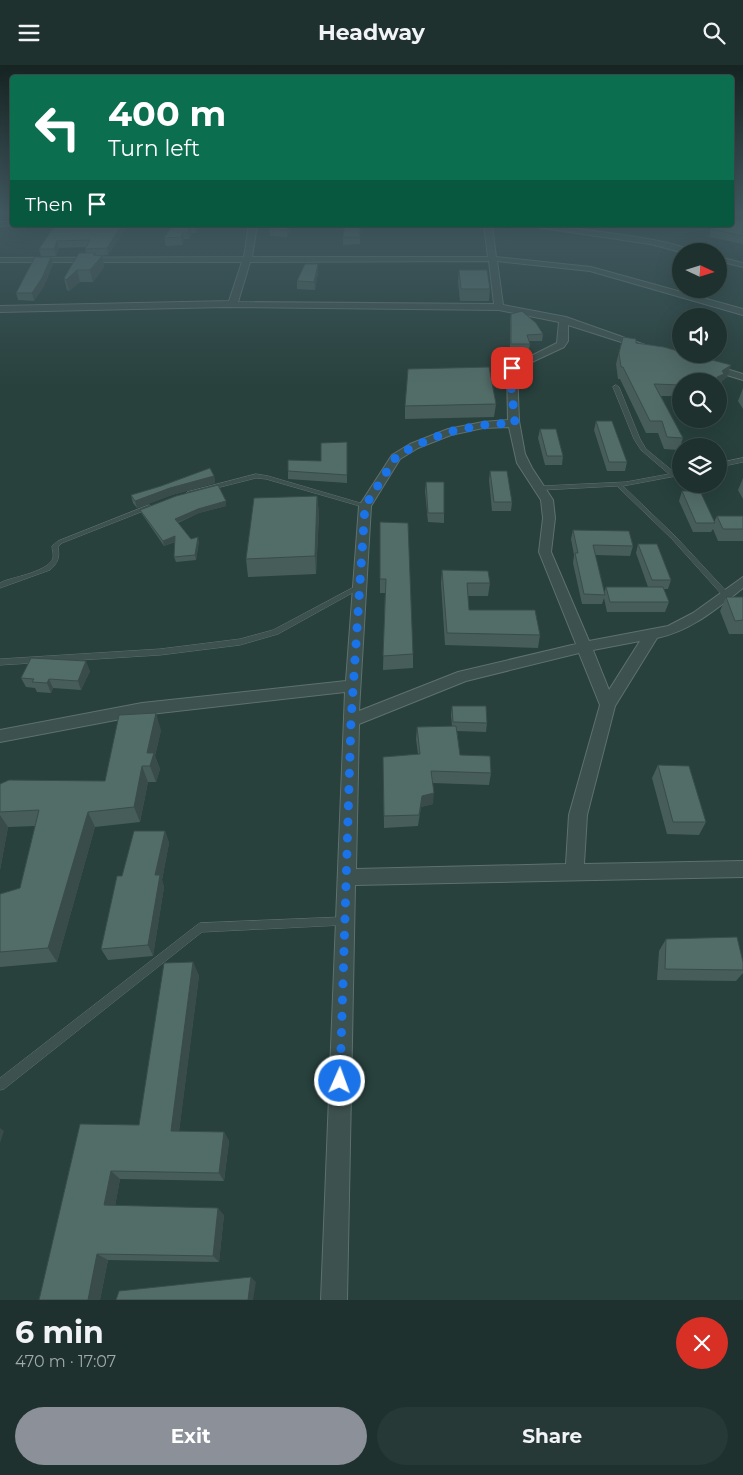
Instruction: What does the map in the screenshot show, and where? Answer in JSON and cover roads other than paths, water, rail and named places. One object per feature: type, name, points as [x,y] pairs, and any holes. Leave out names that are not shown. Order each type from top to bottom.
[{"type":"street","points":[[234,304],[243,272]]},
{"type":"street","points":[[493,272],[499,307]]},
{"type":"street","points":[[600,272],[743,312]]},
{"type":"street","points":[[0,309],[234,304],[499,307],[564,319],[646,347]]},
{"type":"street","points":[[564,319],[563,341],[560,345],[512,368],[510,375],[515,423],[518,449],[524,464],[542,488],[549,506],[549,520],[543,540],[545,552],[608,705]]},
{"type":"street","points":[[699,364],[743,377]]},
{"type":"street","points":[[334,1300],[351,721],[365,506],[396,457],[414,446],[448,432],[483,425],[515,423]]},
{"type":"street","points":[[351,721],[463,676],[584,647],[672,630],[698,616],[743,581]]},
{"type":"street","points":[[575,873],[578,815],[608,705],[652,634]]},
{"type":"street","points":[[0,736],[142,709],[353,686]]},
{"type":"street","points":[[346,877],[743,869]]},
{"type":"lane","points":[[616,387],[637,439],[644,449],[672,473]]},
{"type":"lane","points":[[727,463],[743,460]]},
{"type":"lane","points":[[542,488],[619,485],[672,475]]},
{"type":"lane","points":[[183,495],[256,476],[266,477],[365,506]]},
{"type":"lane","points":[[619,485],[674,538],[726,595]]},
{"type":"lane","points":[[0,586],[43,571],[56,558],[55,546],[60,542],[156,504]]},
{"type":"lane","points":[[0,662],[160,652],[240,642],[275,632],[360,587]]},
{"type":"lane","points":[[0,1085],[200,928],[345,921]]}]
